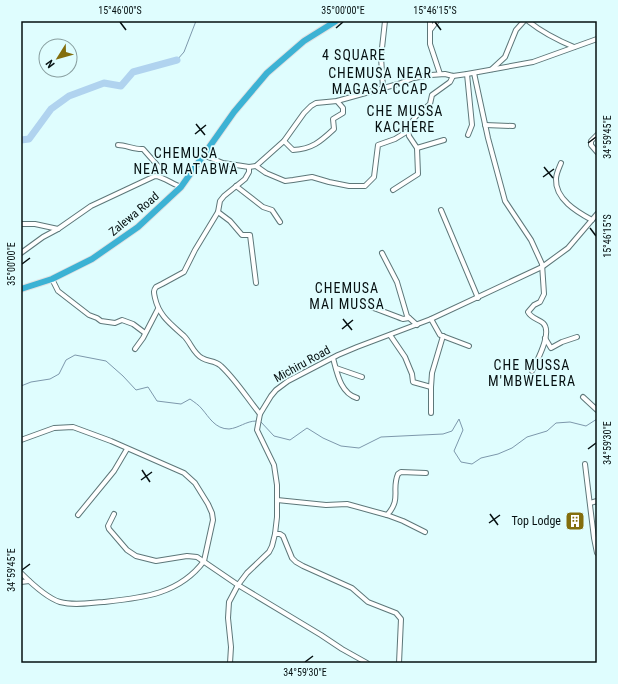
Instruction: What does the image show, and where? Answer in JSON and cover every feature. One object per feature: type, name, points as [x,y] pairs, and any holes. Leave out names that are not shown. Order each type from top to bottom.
[{"type":"highway","name":"Zalewa Road","points":[[21,289],[52,279],[92,259],[124,238],[152,216],[181,187],[203,154],[267,73],[304,41],[336,21]]},
{"type":"street","points":[[383,88],[381,57],[385,21]]},
{"type":"street","points":[[430,21],[430,44],[440,74]]},
{"type":"street","points":[[431,30],[437,21]]},
{"type":"street","points":[[492,70],[505,57],[516,30],[524,21]]},
{"type":"street","points":[[528,21],[539,30],[574,47]]},
{"type":"street","points":[[203,154],[223,163],[249,167],[256,166],[284,142],[304,113],[316,103],[337,101],[414,78],[440,74],[454,76],[474,73],[547,58],[597,39]]},
{"type":"street","points":[[474,73],[485,125],[505,201],[531,240],[541,259],[544,294],[540,302],[534,305],[528,312],[531,316],[542,322],[547,330],[540,356],[532,371]]},
{"type":"street","points":[[466,74],[472,125],[468,135]]},
{"type":"street","points":[[256,166],[266,173],[285,180],[312,177],[349,186],[364,186],[374,177],[378,145],[395,139],[408,131],[414,118],[430,104],[432,95],[450,82],[454,76]]},
{"type":"street","points":[[284,142],[293,150],[302,150],[314,146],[321,141],[334,129],[333,119],[343,113],[342,108],[337,101]]},
{"type":"street","points":[[485,125],[514,126]]},
{"type":"street","points":[[393,190],[418,174],[417,148],[410,139],[408,131]]},
{"type":"street","points":[[597,135],[591,141],[591,145],[597,152]]},
{"type":"street","points":[[417,148],[444,140]]},
{"type":"street","points":[[118,145],[130,146],[137,150],[143,149],[158,166],[160,176],[169,183],[181,187]]},
{"type":"street","points":[[561,163],[555,178],[556,186],[560,195],[577,211],[592,220]]},
{"type":"street","points":[[249,167],[249,172],[245,179],[221,199],[218,212],[195,250],[184,272],[154,288],[153,292],[158,308],[175,330],[185,337],[199,355],[205,359],[216,362],[221,366],[232,377],[260,414]]},
{"type":"street","points":[[21,253],[91,206],[131,186],[155,176],[160,176]]},
{"type":"street","points":[[236,186],[263,207],[272,210],[280,222]]},
{"type":"street","points":[[441,210],[478,298]]},
{"type":"street","points":[[218,212],[230,221],[242,235],[250,235],[256,283]]},
{"type":"street","name":"Michiru Road","points":[[230,663],[231,647],[228,610],[229,602],[238,585],[247,573],[269,552],[275,534],[277,485],[273,461],[257,430],[260,414],[271,396],[282,385],[357,347],[431,319],[542,267],[568,248],[597,214]]},
{"type":"street","points":[[21,224],[35,224],[58,229]]},
{"type":"street","points":[[382,253],[397,282],[409,318],[417,324]]},
{"type":"street","points":[[52,279],[58,291],[89,315],[101,321],[114,323],[122,320],[133,324],[145,333]]},
{"type":"street","points":[[348,306],[352,302],[358,303],[402,319],[409,318]]},
{"type":"street","points":[[135,349],[158,308]]},
{"type":"street","points":[[431,319],[439,333],[443,336],[469,346]]},
{"type":"street","points":[[390,335],[405,357],[412,374],[413,382],[431,387]]},
{"type":"street","points":[[431,413],[432,373],[443,336]]},
{"type":"street","points":[[545,338],[551,348],[562,342],[577,338]]},
{"type":"street","points":[[334,358],[338,378],[344,388],[353,397],[357,398]]},
{"type":"street","points":[[336,368],[362,376]]},
{"type":"street","points":[[584,397],[597,410]]},
{"type":"street","points":[[21,440],[54,428],[77,428],[184,473],[195,483],[212,513],[204,561],[190,575],[160,593],[139,598],[87,604],[67,603],[53,599],[21,573]]},
{"type":"street","points":[[78,515],[114,471],[127,449]]},
{"type":"street","points":[[585,464],[597,553]]},
{"type":"street","points":[[387,515],[395,503],[398,474],[401,472],[426,473]]},
{"type":"street","points":[[277,500],[326,505],[347,504],[387,515],[425,532]]},
{"type":"street","points":[[590,503],[597,501]]},
{"type":"street","points":[[114,514],[108,526],[109,529],[127,550],[136,556],[156,561],[193,556],[204,561],[238,585],[367,663]]},
{"type":"street","points":[[275,534],[280,534],[283,536],[292,558],[296,562],[352,588],[368,602],[400,616],[399,663]]},
{"type":"street","points":[[21,582],[29,581]]},
{"type":"waterway","points":[[177,60],[184,52],[196,21]]},
{"type":"waterway","points":[[21,140],[29,139],[51,109],[69,96],[104,83],[121,86],[133,72],[177,60]]},
{"type":"waterway","points":[[21,386],[31,382],[50,379],[59,374],[66,360],[75,355],[106,361],[136,390],[148,387],[157,401],[181,404],[190,399],[199,406],[216,425],[220,427],[229,429],[256,421]]},
{"type":"waterway","points":[[261,422],[274,436],[290,440],[307,428],[323,438],[341,446],[359,448],[381,437],[443,434],[452,431],[459,419],[463,430],[454,451],[461,462],[472,464],[481,458],[498,454],[512,448],[527,437],[547,431],[556,423],[570,422],[586,426],[597,419]]},
{"type":"place","name":"Top Lodge","points":[[575,521]]},
{"type":"district","name":"4 SQUARE","points":[[354,55]]},
{"type":"district","name":"CHEMUSA NEAR MAGASA CCAP","points":[[380,82]]},
{"type":"district","name":"CHE MUSSA KACHERE","points":[[405,120]]},
{"type":"district","name":"CHEMUSA NEAR MATABWA","points":[[186,162]]},
{"type":"district","name":"CHEMUSA MAI MUSSA","points":[[347,296]]},
{"type":"district","name":"CHE MUSSA M'MBWELERA","points":[[532,374]]}]
